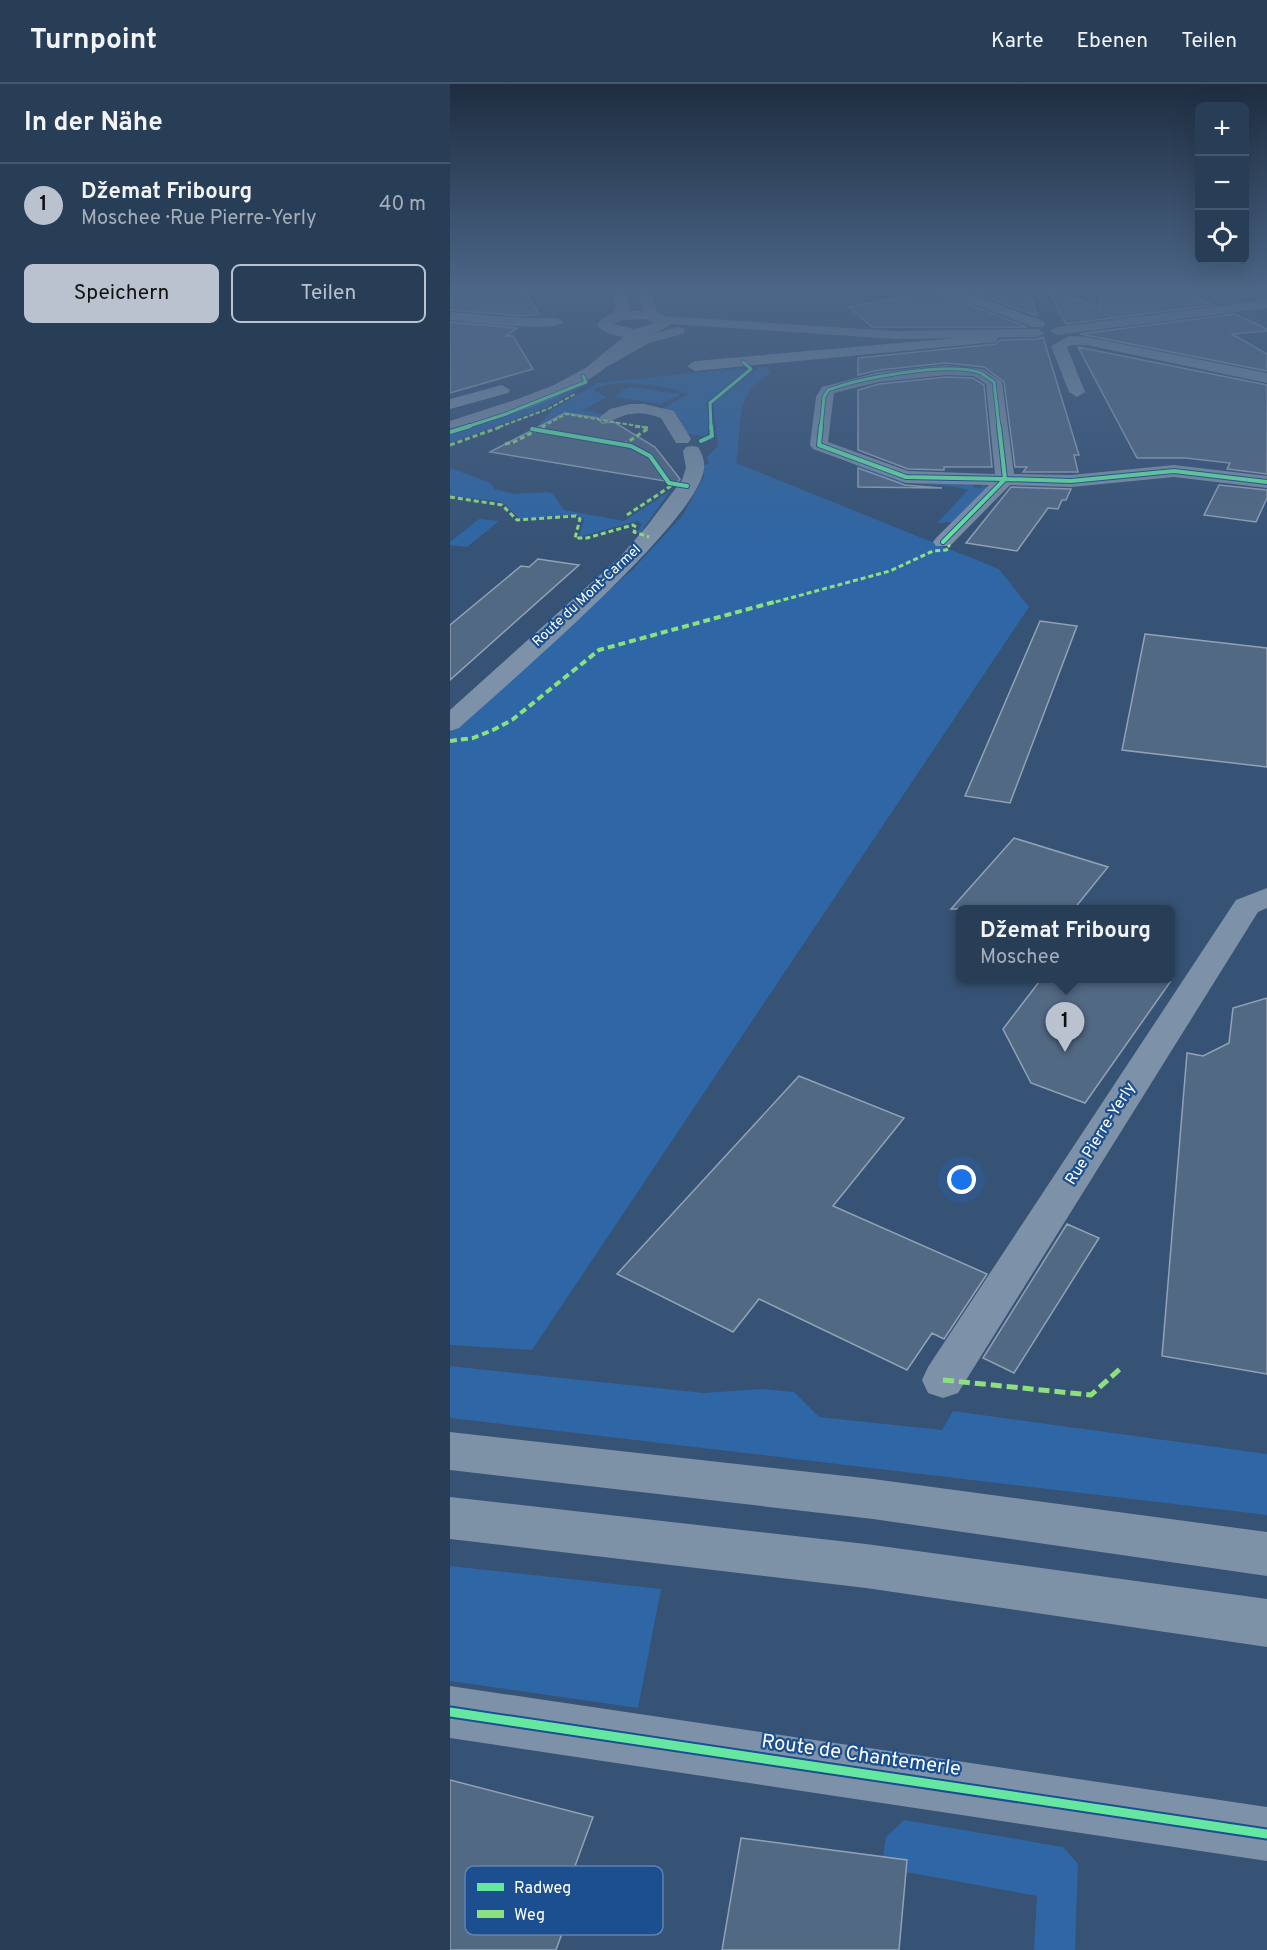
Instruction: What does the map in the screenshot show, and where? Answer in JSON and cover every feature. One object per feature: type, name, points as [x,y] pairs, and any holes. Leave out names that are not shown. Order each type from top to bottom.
[{"type":"highway","points":[[450,1451],[873,1499],[1267,1554]]},
{"type":"highway","points":[[450,1518],[878,1568],[1267,1623]]},
{"type":"main road","points":[[482,416],[565,374]]},
{"type":"main road","points":[[450,426],[561,387],[584,374]]},
{"type":"street","points":[[919,374],[838,386],[828,390],[824,397],[819,445],[906,477],[1088,480],[1174,471],[1267,482]]},
{"type":"street","points":[[981,374],[994,382],[1005,479]]},
{"type":"street","points":[[1070,374],[1077,392]]},
{"type":"street","points":[[1249,374],[1267,378]]},
{"type":"street","points":[[450,405],[502,390]]},
{"type":"street","name":"Route du Mont-Carmel","points":[[450,723],[626,562],[666,518],[691,480],[696,469],[687,445],[668,415],[633,407],[622,408],[608,417]]},
{"type":"street","points":[[943,542],[1005,479]]},
{"type":"street","name":"Rue Pierre-Yerly","points":[[943,1380],[1247,906],[1267,897]]},
{"type":"street","name":"Route de Chantemerle","points":[[450,1712],[1267,1834]]},
{"type":"shaded area","points":[[683,374],[741,374],[706,403],[709,425],[707,436],[687,434],[677,414],[661,409],[688,394],[667,388],[626,383],[602,386],[593,390],[607,397],[583,410],[607,415],[600,419],[565,413],[536,428],[552,410],[597,383]]},
{"type":"shaded area","points":[[750,374],[768,374],[751,389],[742,408],[736,463],[999,569],[1029,607],[532,1350],[450,1345],[450,732],[632,570],[683,515],[704,477],[704,465],[709,464],[707,457],[718,446],[713,403]]},
{"type":"shaded area","points":[[589,383],[545,408],[450,443],[450,433],[509,415]]},
{"type":"shaded area","points":[[626,388],[679,394],[679,396],[661,404],[614,397]]},
{"type":"shaded area","points":[[852,462],[974,482],[973,487],[981,488],[984,483],[987,488],[952,522],[937,523],[968,490],[892,481],[864,471]]},
{"type":"shaded area","points":[[450,468],[491,483],[494,489],[516,494],[552,493],[564,510],[624,521],[670,491],[640,533],[637,532],[642,524],[637,521],[579,537],[584,519],[577,515],[520,519],[505,504],[498,501],[450,496]]},
{"type":"shaded area","points":[[479,519],[499,521],[467,547],[450,545],[450,542]]},
{"type":"shaded area","points":[[450,1366],[704,1393],[761,1389],[794,1392],[819,1417],[942,1430],[953,1411],[1267,1454],[1267,1515],[450,1418]]},
{"type":"shaded area","points":[[450,1566],[661,1589],[638,1708],[450,1681]]},
{"type":"shaded area","points":[[904,1820],[1063,1847],[1078,1864],[1075,1950],[1034,1950],[1037,1896],[906,1872],[906,1860],[883,1857],[886,1837]]},
{"type":"building","points":[[450,374],[515,374],[450,393]]},
{"type":"building","points":[[993,374],[1054,374],[1079,455],[1074,455],[1078,472],[1023,472],[1027,467],[1015,467],[1004,382]]},
{"type":"building","points":[[1092,374],[1213,374],[1267,385],[1267,474],[1227,469],[1230,463],[1186,458],[1137,458]]},
{"type":"building","points":[[946,377],[973,378],[984,385],[992,467],[944,467],[944,470],[908,469],[858,450],[858,390],[879,384]]},
{"type":"building","points":[[565,413],[598,418],[602,423],[614,422],[655,447],[680,479],[677,483],[490,452]]},
{"type":"building","points":[[858,468],[905,485],[942,488],[858,487]]},
{"type":"building","points":[[1219,485],[1267,490],[1267,498],[1256,522],[1204,515]]},
{"type":"building","points":[[1011,487],[1071,489],[1066,500],[1062,500],[1058,509],[1048,508],[1017,551],[966,543]]},
{"type":"building","points":[[538,559],[579,565],[450,680],[450,625],[521,566],[529,567]]},
{"type":"building","points":[[1040,621],[1077,626],[1010,803],[965,796]]},
{"type":"building","points":[[1145,634],[1267,648],[1267,767],[1122,750]]},
{"type":"building","points":[[1014,838],[1108,867],[1077,905],[956,905],[956,909],[951,909]]},
{"type":"building","points":[[1038,983],[1169,983],[1085,1103],[1031,1083],[1003,1029]]},
{"type":"building","points":[[1267,998],[1267,1374],[1162,1356],[1187,1053],[1203,1056],[1229,1043],[1233,1008]]},
{"type":"building","points":[[799,1076],[904,1118],[833,1206],[987,1274],[944,1339],[932,1333],[907,1370],[759,1299],[733,1332],[617,1274]]},
{"type":"building","points":[[1067,1224],[1099,1238],[1014,1373],[983,1358]]},
{"type":"building","points":[[450,1780],[593,1817],[575,1866],[465,1866],[465,1935],[561,1935],[556,1950],[450,1950]]},
{"type":"building","points":[[741,1838],[907,1860],[899,1950],[722,1950]]},
{"type":"marked path","points":[[450,445],[548,409],[575,394]]},
{"type":"marked path","points":[[505,444],[514,442],[566,414],[649,428],[623,445]]},
{"type":"marked path","points":[[627,515],[674,484]]},
{"type":"marked path","points":[[450,497],[502,505],[517,520],[576,516],[580,519],[575,538],[587,538],[633,525],[636,527],[634,532],[649,537]]},
{"type":"marked path","points":[[450,741],[473,738],[512,720],[599,650],[890,571],[933,551],[946,550],[950,547],[948,545]]},
{"type":"marked path","points":[[943,1380],[1091,1395],[1121,1368]]},
{"type":"cycle path","points":[[701,441],[712,436],[710,403],[745,374]]},
{"type":"cycle path","points":[[901,374],[858,381],[828,390],[824,397],[819,445],[906,477],[1005,479]]},
{"type":"cycle path","points":[[982,374],[994,382],[1005,479]]},
{"type":"cycle path","points":[[450,432],[506,414],[586,382],[583,376]]},
{"type":"cycle path","points":[[532,429],[631,446],[650,456],[669,483],[687,486]]},
{"type":"cycle path","points":[[1005,479],[1071,481],[1174,471],[1267,482]]},
{"type":"cycle path","points":[[943,542],[1005,479]]},
{"type":"cycle path","points":[[450,1712],[1267,1834]]},
{"type":"place","name":"Džemat Fribourg","points":[[1065,1052]]}]
